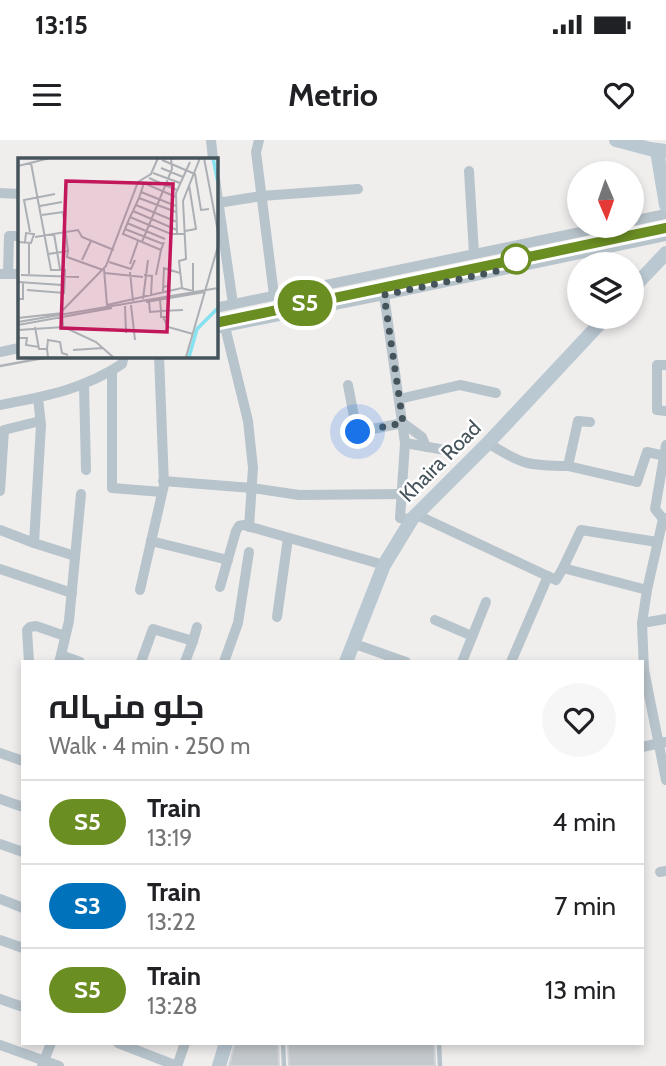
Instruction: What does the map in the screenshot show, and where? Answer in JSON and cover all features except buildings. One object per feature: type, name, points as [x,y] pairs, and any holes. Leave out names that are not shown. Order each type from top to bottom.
[{"type":"street","points":[[211,140],[213,158]]},
{"type":"street","points":[[259,140],[256,152],[274,295]]},
{"type":"street","points":[[616,140],[656,148],[666,205]]},
{"type":"street","points":[[469,170],[474,254]]},
{"type":"street","points":[[218,203],[261,196],[358,189]]},
{"type":"street","points":[[0,193],[18,194]]},
{"type":"street","points":[[217,195],[233,304]]},
{"type":"street","points":[[644,219],[666,214]]},
{"type":"street","points":[[217,307],[567,235]]},
{"type":"street","points":[[9,274],[9,236],[18,236]]},
{"type":"street","points":[[249,527],[252,488],[248,421],[220,328],[666,236]]},
{"type":"street","points":[[644,276],[666,253]]},
{"type":"street","points":[[384,295],[405,443],[400,518],[414,517],[556,580],[581,530],[657,542]]},
{"type":"street","name":"Khaira Road","points":[[347,660],[384,565],[414,517],[595,329]]},
{"type":"street","points":[[0,352],[18,348]]},
{"type":"street","points":[[0,405],[63,393],[84,385],[122,364],[124,357]]},
{"type":"street","points":[[140,590],[163,487],[159,357]]},
{"type":"street","points":[[666,365],[657,365],[657,410],[666,411]]},
{"type":"street","points":[[112,371],[112,488],[252,488],[299,495],[403,494]]},
{"type":"street","points":[[84,385],[86,470]]},
{"type":"street","points":[[348,385],[358,432],[403,423],[422,437],[426,447]]},
{"type":"street","points":[[399,399],[460,385],[496,393]]},
{"type":"street","points":[[34,543],[40,421],[38,398]]},
{"type":"street","points":[[0,491],[4,430],[40,421]]},
{"type":"street","points":[[568,466],[578,421],[590,422]]},
{"type":"street","points":[[405,443],[451,452]]},
{"type":"street","points":[[488,443],[517,461],[540,466],[568,466],[637,482],[647,452],[665,456]]},
{"type":"street","points":[[644,660],[642,623],[664,519],[655,509],[666,445]]},
{"type":"street","points":[[60,658],[72,593],[81,494]]},
{"type":"street","points":[[220,587],[239,526],[384,565]]},
{"type":"street","points":[[0,530],[75,556]]},
{"type":"street","points":[[277,617],[288,538]]},
{"type":"street","points":[[151,541],[228,560]]},
{"type":"street","points":[[225,660],[238,623],[249,552]]},
{"type":"street","points":[[563,568],[647,590]]},
{"type":"street","points":[[0,569],[72,593]]},
{"type":"street","points":[[512,660],[548,576]]},
{"type":"street","points":[[463,660],[486,602]]},
{"type":"street","points":[[642,623],[666,619]]},
{"type":"street","points":[[435,620],[472,636]]},
{"type":"street","points":[[29,660],[27,630],[30,627],[36,626],[65,636]]},
{"type":"street","points":[[187,660],[197,627]]},
{"type":"street","points":[[142,660],[153,629],[193,641]]},
{"type":"street","points":[[352,643],[400,660]]},
{"type":"street","points":[[644,670],[663,743],[666,779]]},
{"type":"street","points":[[644,747],[663,743]]},
{"type":"street","points":[[0,753],[21,757]]},
{"type":"street","points":[[0,799],[21,806]]},
{"type":"street","points":[[0,844],[21,851]]},
{"type":"street","points":[[0,899],[21,907]]},
{"type":"street","points":[[0,940],[21,947]]},
{"type":"street","points":[[0,999],[21,1006]]},
{"type":"street","points":[[0,1045],[43,1063],[59,1066]]},
{"type":"street","points":[[43,1063],[50,1045]]},
{"type":"street","points":[[123,1045],[177,1066],[184,1045]]},
{"type":"street","points":[[219,1066],[225,1045]]},
{"type":"lane","points":[[283,1045],[284,1066]]},
{"type":"lane","points":[[439,1045],[440,1066]]},
{"type":"railway","points":[[217,323],[666,228]]},
{"type":"railway","points":[[0,366],[49,357]]},
{"type":"train","name":"S5","points":[[217,323],[666,228]]},
{"type":"route","points":[[358,432],[403,423],[384,295],[512,268],[516,259]]}]
